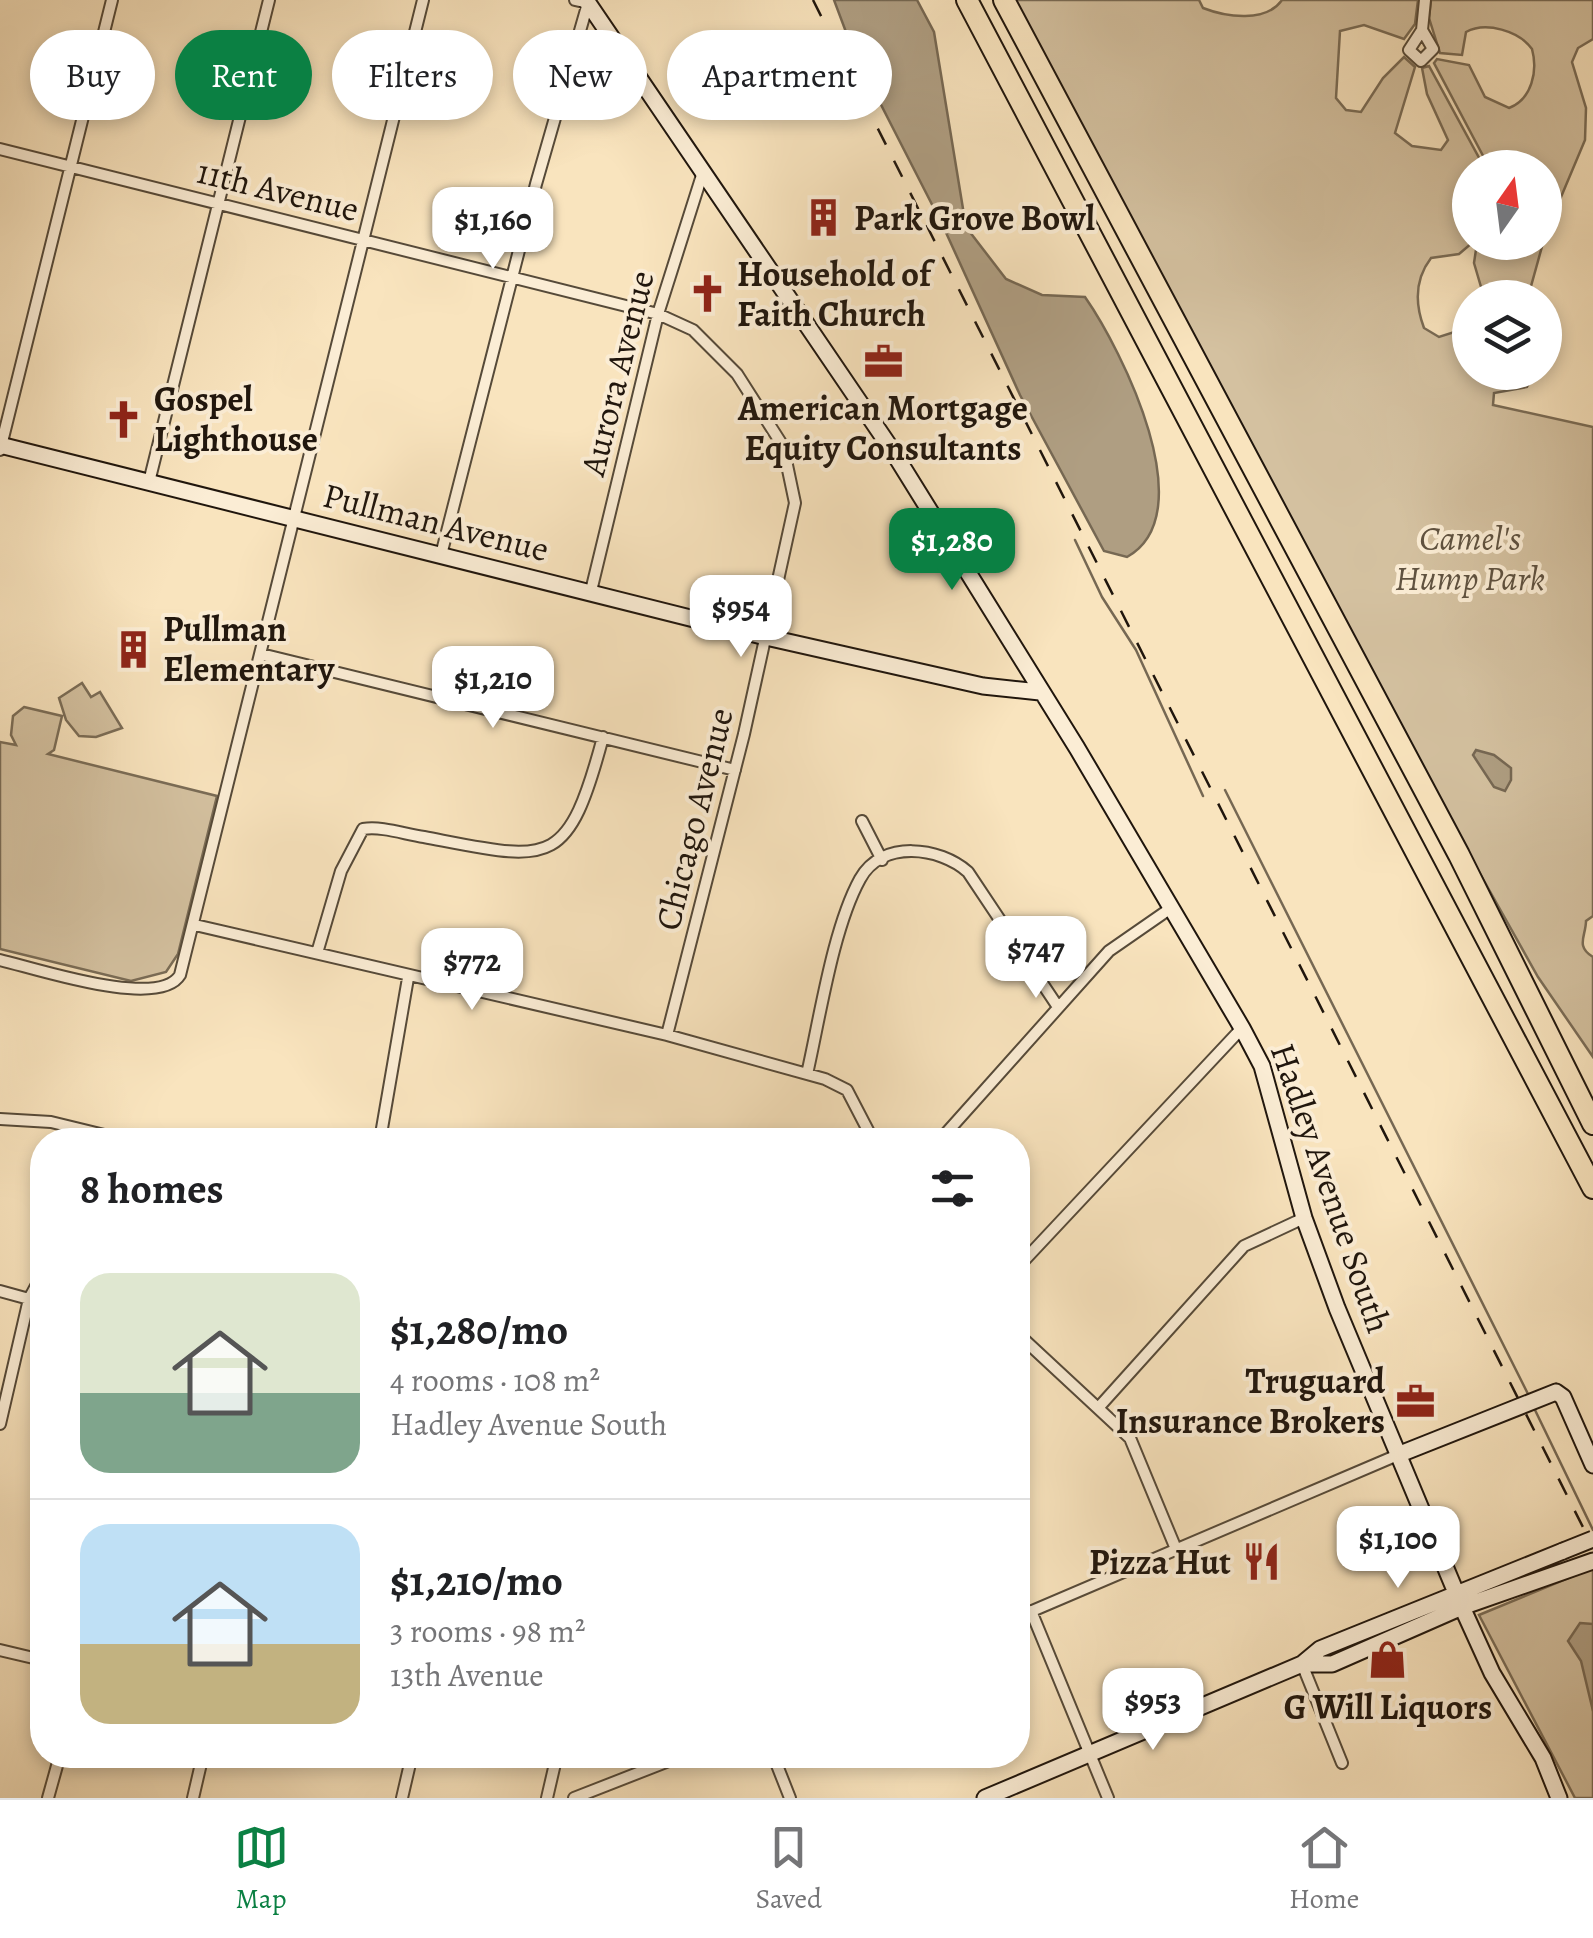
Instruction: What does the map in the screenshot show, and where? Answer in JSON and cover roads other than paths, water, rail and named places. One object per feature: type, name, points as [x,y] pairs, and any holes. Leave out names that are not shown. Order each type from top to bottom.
[{"type":"highway","points":[[968,0],[1593,1188]]},
{"type":"highway","points":[[1004,0],[1459,855],[1593,1124]]},
{"type":"street","points":[[0,447],[112,0]]},
{"type":"street","points":[[149,482],[270,0]]},
{"type":"street","points":[[0,960],[117,987],[158,990],[177,981],[195,925],[423,0]]},
{"type":"street","points":[[1422,30],[1425,0]]},
{"type":"street","points":[[441,555],[583,1]]},
{"type":"street","name":"Hadley Avenue South","points":[[583,1],[904,470],[1242,1028],[1262,1066],[1304,1218],[1458,1599],[1492,1673],[1543,1758],[1559,1798]]},
{"type":"street","name":"11th Avenue","points":[[0,149],[658,314]]},
{"type":"street","name":"Aurora Avenue","points":[[591,591],[658,314],[703,172]]},
{"type":"street","name":"Chicago Avenue","points":[[658,314],[706,340],[737,374],[783,446],[795,503],[735,770],[667,1035]]},
{"type":"street","name":"Pullman Avenue","points":[[0,447],[766,637],[983,686],[1040,692]]},
{"type":"street","points":[[261,654],[735,770]]},
{"type":"street","points":[[317,953],[341,871],[363,829],[528,855],[556,847],[578,816],[603,737]]},
{"type":"street","points":[[862,820],[882,860]]},
{"type":"street","points":[[807,1074],[835,955],[859,879],[882,860],[922,849],[953,858],[968,872],[1058,1007]]},
{"type":"street","points":[[951,1128],[1109,952],[1171,908]]},
{"type":"street","points":[[195,925],[408,978],[667,1035],[807,1074],[848,1090],[867,1128]]},
{"type":"street","points":[[382,1128],[408,978]]},
{"type":"street","points":[[1030,1254],[1242,1028]]},
{"type":"street","points":[[0,1119],[51,1122],[76,1128]]},
{"type":"street","points":[[1099,1407],[1244,1246],[1304,1218]]},
{"type":"street","points":[[0,1291],[29,1300],[0,1424]]},
{"type":"street","points":[[1030,1345],[1130,1438],[1176,1549]]},
{"type":"street","points":[[1108,1798],[1031,1611],[1465,1428],[1545,1389],[1563,1397],[1593,1466]]},
{"type":"street","points":[[985,1798],[1302,1664],[1320,1649],[1458,1599],[1593,1539]]},
{"type":"street","points":[[1458,1599],[1593,1561]]},
{"type":"street","points":[[0,1650],[30,1657]]},
{"type":"street","points":[[1302,1664],[1342,1763]]},
{"type":"street","points":[[48,1798],[56,1768]]},
{"type":"street","points":[[193,1798],[200,1768]]},
{"type":"street","points":[[402,1798],[409,1768]]},
{"type":"street","points":[[548,1798],[554,1768]]},
{"type":"street","points":[[574,1798],[651,1768]]},
{"type":"street","points":[[778,1768],[790,1798]]},
{"type":"waterway","points":[[1075,540],[1102,597],[1136,650],[1203,796]]},
{"type":"waterway","points":[[1225,790],[1530,1398]]},
{"type":"waterway","points":[[1535,1410],[1593,1530]]},
{"type":"railway","points":[[813,0],[1593,1547]]},
{"type":"place","name":"Park Grove Bowl","points":[[824,218]]},
{"type":"place","name":"Household of Faith Church","points":[[707,294]]},
{"type":"place","name":"American Mortgage Equity Consultants","points":[[883,361]]},
{"type":"place","name":"Gospel Lighthouse","points":[[124,419]]},
{"type":"place","name":"Pullman Elementary","points":[[133,649]]},
{"type":"place","name":"Truguard Insurance Brokers","points":[[1415,1401]]},
{"type":"place","name":"Pizza Hut","points":[[1261,1562]]},
{"type":"place","name":"G Will Liquors","points":[[1388,1660]]},
{"type":"park label","name":"Camel's Hump Park","points":[[1470,558]]}]
